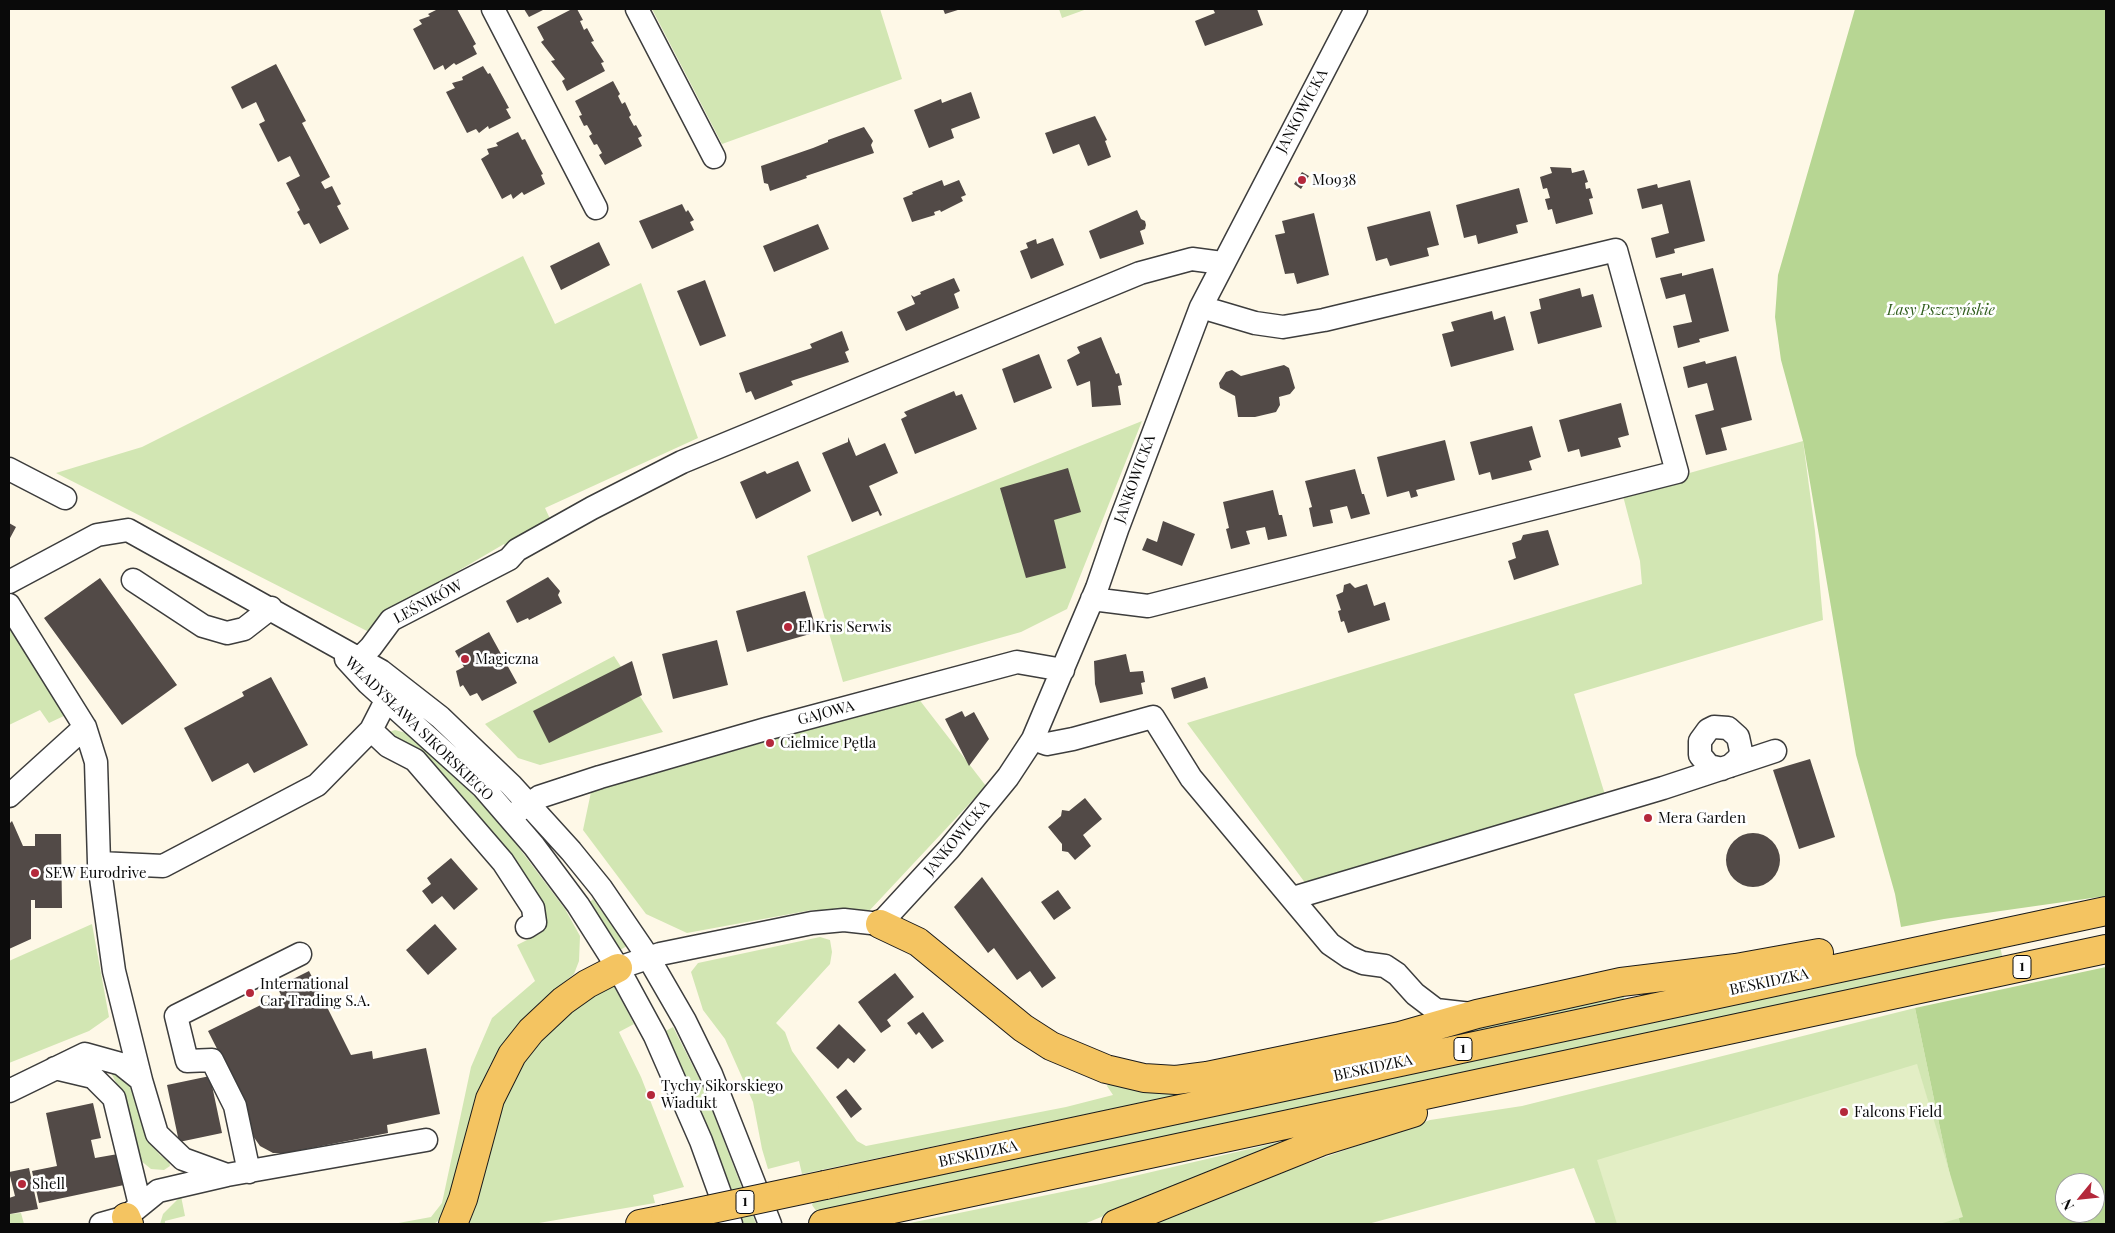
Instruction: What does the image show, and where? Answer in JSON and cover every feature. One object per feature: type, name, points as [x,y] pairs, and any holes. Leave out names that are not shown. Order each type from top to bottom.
[{"type":"main road","name":"BESKIDZKA","points":[[652,1222],[2106,911]]},
{"type":"main road","points":[[880,924],[918,942],[1023,1028],[1051,1046],[1089,1063],[1144,1078],[1176,1080],[1207,1076],[1400,1036],[1476,1014],[1621,982],[1736,968],[1862,945],[1981,937]]},
{"type":"main road","name":"1","points":[[830,1223],[2106,949]]},
{"type":"main road","points":[[453,1224],[463,1199],[490,1099],[512,1055],[531,1031],[563,1001],[588,984],[618,968]]},
{"type":"main road","points":[[1116,1224],[1320,1142],[1434,1107],[1516,1076]]},
{"type":"street","points":[[493,9],[596,208]]},
{"type":"street","points":[[637,9],[714,157]]},
{"type":"street","name":"JANKOWICKA","points":[[880,924],[973,820],[1034,739],[1092,600],[1201,307],[1222,263],[1256,203],[1286,140],[1356,9]]},
{"type":"street","points":[[1092,600],[1148,606],[1677,472],[1616,250],[1324,320],[1283,327],[1255,323],[1201,307]]},
{"type":"street","name":"LEŚNIKÓW","points":[[359,659],[371,647],[391,620],[509,559],[518,550],[592,508],[682,462],[1140,273],[1192,259],[1222,263]]},
{"type":"street","points":[[9,469],[65,498]]},
{"type":"street","points":[[9,582],[97,535],[128,530],[271,608],[333,645]]},
{"type":"street","points":[[133,580],[203,626],[227,633],[244,629],[271,608]]},
{"type":"street","points":[[9,605],[85,726],[96,762],[99,863],[114,971],[140,1080],[157,1134],[183,1159],[238,1173]]},
{"type":"street","name":"WŁADYSŁAWA SIKORSKIEGO","points":[[333,645],[359,659],[391,690],[511,818],[567,890],[618,968],[674,1078],[701,1141],[731,1224]]},
{"type":"street","name":"WŁADYSŁAWA SIKORSKIEGO","points":[[333,645],[391,690],[440,718],[528,804],[586,869],[648,957],[688,1026],[711,1074],[770,1224]]},
{"type":"street","name":"GAJOWA","points":[[511,818],[528,804],[576,785],[729,740],[1017,662],[1063,670]]},
{"type":"street","points":[[99,863],[163,866],[317,785],[372,730],[391,690]]},
{"type":"street","points":[[1034,739],[1047,744],[1153,718],[1191,778],[1330,944],[1348,957],[1363,963],[1385,966],[1397,974],[1414,994],[1436,1010],[1476,1014]]},
{"type":"street","points":[[9,796],[85,726]]},
{"type":"street","points":[[372,730],[388,746],[415,760],[503,862],[533,908],[535,922],[527,927]]},
{"type":"street","points":[[1293,898],[1654,791],[1775,751]]},
{"type":"street","points":[[618,968],[648,957],[818,922],[844,920],[880,924]]},
{"type":"street","points":[[238,1173],[235,1106],[212,1060],[187,1061],[176,1016],[300,954]]},
{"type":"street","points":[[9,1091],[85,1054],[121,1064],[140,1080]]},
{"type":"street","points":[[55,1068],[93,1077],[114,1098],[124,1218]]},
{"type":"street","points":[[124,1218],[158,1191],[238,1173],[426,1140]]},
{"type":"green space","points":[[652,9],[880,9],[902,79],[722,144]]},
{"type":"green space","points":[[1059,9],[1087,9],[1062,18]]},
{"type":"green space","name":"Lasy Pszczyńskie","points":[[1855,9],[2106,9],[2106,896],[1901,927],[1895,894],[1856,755],[1803,441],[1781,360],[1775,317],[1778,275]]},
{"type":"green space","points":[[523,256],[555,324],[641,283],[698,438],[545,508],[552,523],[506,549],[504,544],[397,607],[369,632],[56,473],[142,447]]},
{"type":"green space","points":[[1142,421],[1067,609],[1021,632],[843,682],[807,556]]},
{"type":"green space","points":[[1803,441],[1815,531],[1823,620],[1574,694],[1606,798],[1306,884],[1187,723],[1642,584],[1640,561],[1622,492]]},
{"type":"green space","points":[[9,621],[68,714],[49,723],[40,710],[9,725]]},
{"type":"green space","points":[[614,656],[663,732],[540,765],[518,758],[485,724]]},
{"type":"green space","points":[[918,698],[986,786],[869,911],[812,910],[687,933],[646,914],[583,830],[591,792]]},
{"type":"green space","points":[[395,730],[417,736],[501,824],[565,909],[580,936],[579,961],[574,974],[540,1002],[512,1032],[490,1065],[474,1103],[448,1205],[442,1218],[434,1224],[393,1224],[431,1217],[442,1203],[471,1067],[492,1018],[535,981],[517,945],[539,934],[545,924],[391,740],[389,732]]},
{"type":"green space","points":[[593,899],[627,946],[620,950],[590,902]]},
{"type":"green space","points":[[92,924],[109,1017],[89,1031],[9,1063],[9,961]]},
{"type":"green space","points":[[820,937],[830,940],[832,952],[830,964],[776,1023],[785,1032],[792,1051],[857,1141],[866,1146],[1066,1107],[1113,1095],[1107,1086],[1109,1082],[1623,994],[1625,1001],[802,1174],[799,1161],[768,1169],[753,1102],[725,1039],[703,1010],[691,972],[698,963]]},
{"type":"green space","points":[[2000,946],[2003,960],[817,1212],[812,1205],[814,1200]]},
{"type":"green space","points":[[2106,967],[2106,1224],[1960,1224],[1915,1008]]},
{"type":"green space","points":[[613,984],[634,1024],[619,1032],[641,1077],[684,1187],[653,1195],[655,1203],[533,1224],[469,1224],[511,1074],[560,1017]]},
{"type":"green space","points":[[1915,1008],[1960,1224],[1596,1224],[1574,1168],[1368,1224],[1149,1224],[1252,1183],[1430,1120],[1522,1106]]},
{"type":"green space","points":[[673,1027],[702,1084],[756,1224],[744,1224],[692,1090],[664,1032]]},
{"type":"green space","name":"Falcons Field","points":[[1917,1064],[1963,1217],[1939,1224],[1617,1224],[1597,1160]]},
{"type":"green space","points":[[109,1069],[135,1087],[150,1143],[160,1155],[169,1161],[170,1166],[164,1170],[151,1169],[140,1160],[121,1092]]},
{"type":"green space","points":[[1292,1139],[1084,1224],[905,1224],[1096,1185]]},
{"type":"green space","points":[[181,1196],[185,1216],[165,1221],[165,1224],[160,1224],[163,1214]]},
{"type":"green space","points":[[9,1207],[10,1214],[21,1213],[24,1224],[9,1224]]},
{"type":"building","points":[[438,9],[457,9],[476,44],[473,46],[477,54],[456,65],[454,63],[445,70],[443,65],[434,70],[413,29],[422,24],[419,20],[430,16],[428,14]]},
{"type":"building","points":[[524,9],[545,9],[529,17]]},
{"type":"building","points":[[572,9],[577,9],[583,20],[580,21],[584,30],[587,28],[594,41],[591,42],[604,62],[601,63],[605,71],[567,91],[562,81],[565,79],[551,61],[555,60],[541,42],[544,40],[537,27]]},
{"type":"building","points":[[943,9],[961,9],[945,14]]},
{"type":"building","points":[[1213,9],[1257,9],[1263,25],[1205,46],[1195,21],[1215,13]]},
{"type":"building","points":[[276,64],[306,121],[302,123],[330,177],[321,182],[325,189],[332,186],[341,204],[337,206],[349,229],[320,244],[309,223],[304,225],[297,212],[300,210],[286,183],[300,176],[290,156],[278,162],[259,124],[265,121],[256,102],[242,109],[231,87]]},
{"type":"building","points":[[483,66],[488,74],[490,73],[509,108],[506,109],[511,118],[489,129],[488,126],[479,133],[476,129],[467,133],[446,92],[455,88],[452,83],[463,80],[462,77]]},
{"type":"building","points":[[613,81],[620,94],[618,96],[622,104],[625,102],[631,115],[629,117],[642,136],[638,138],[642,146],[605,165],[599,155],[602,153],[589,136],[592,134],[587,125],[584,126],[579,116],[582,115],[575,101]]},
{"type":"building","points":[[971,92],[980,118],[951,129],[954,138],[929,148],[914,110],[941,99],[942,103]]},
{"type":"building","points":[[1095,116],[1107,140],[1105,141],[1111,157],[1088,166],[1079,144],[1053,154],[1045,133]]},
{"type":"building","points":[[864,127],[873,141],[871,145],[874,153],[806,176],[807,178],[770,191],[768,184],[764,183],[761,166],[813,148],[828,142],[828,140]]},
{"type":"building","points":[[518,132],[522,140],[525,139],[543,174],[541,175],[545,184],[524,195],[522,192],[513,199],[511,194],[502,199],[481,159],[489,154],[487,149],[498,146],[496,143]]},
{"type":"building","points":[[1550,167],[1571,168],[1572,173],[1584,170],[1588,182],[1585,183],[1586,189],[1590,188],[1593,198],[1589,199],[1593,214],[1556,224],[1552,209],[1548,210],[1545,199],[1550,198],[1547,188],[1543,189],[1540,177],[1552,173]]},
{"type":"building","name":"M0938","points":[[1302,172],[1309,176],[1301,189],[1294,184]]},
{"type":"building","points":[[942,180],[944,186],[959,180],[966,195],[961,197],[963,201],[941,212],[940,210],[934,212],[935,215],[912,222],[903,198],[913,194],[912,192]]},
{"type":"building","points":[[1690,180],[1705,241],[1674,249],[1675,253],[1656,258],[1651,238],[1669,233],[1662,204],[1642,209],[1637,189],[1657,184],[1658,188]]},
{"type":"building","points":[[1519,188],[1528,222],[1516,225],[1518,233],[1478,244],[1476,235],[1464,238],[1456,205]]},
{"type":"building","points":[[682,204],[686,212],[688,210],[694,220],[690,222],[694,230],[652,249],[639,221]]},
{"type":"building","points":[[1137,210],[1146,225],[1145,229],[1140,231],[1144,244],[1100,259],[1089,231]]},
{"type":"building","points":[[1430,211],[1439,245],[1427,248],[1429,256],[1390,266],[1387,258],[1376,261],[1367,227]]},
{"type":"building","points":[[1314,213],[1329,275],[1297,284],[1294,273],[1285,274],[1275,235],[1285,233],[1282,221]]},
{"type":"building","points":[[818,224],[829,249],[774,272],[763,246]]},
{"type":"building","points":[[1053,238],[1064,265],[1031,279],[1020,251],[1028,248],[1026,243],[1036,239],[1037,244]]},
{"type":"building","points":[[599,242],[610,265],[561,290],[550,266]]},
{"type":"building","points":[[1713,268],[1729,331],[1699,339],[1700,342],[1678,348],[1673,326],[1692,322],[1685,294],[1666,299],[1660,278],[1682,273],[1682,276]]},
{"type":"building","points":[[954,278],[960,291],[954,294],[959,308],[906,331],[897,312],[915,304],[911,295],[914,297],[921,294],[920,292]]},
{"type":"building","points":[[705,280],[726,336],[700,346],[677,291]]},
{"type":"building","points":[[1580,288],[1582,297],[1593,294],[1602,327],[1538,344],[1530,312],[1541,309],[1539,299]]},
{"type":"building","points":[[1492,311],[1494,320],[1505,316],[1514,350],[1451,367],[1442,334],[1454,331],[1451,322]]},
{"type":"building","points":[[842,331],[849,350],[845,352],[849,362],[791,381],[793,385],[755,400],[751,391],[746,393],[739,373],[812,348],[810,344]]},
{"type":"building","points":[[1101,337],[1116,374],[1119,373],[1122,385],[1118,386],[1121,405],[1092,407],[1090,381],[1077,386],[1067,360],[1080,353],[1077,347]]},
{"type":"building","points":[[1039,354],[1052,388],[1014,403],[1002,369]]},
{"type":"building","points":[[1736,356],[1752,420],[1721,428],[1727,450],[1706,455],[1695,415],[1714,410],[1707,383],[1688,388],[1683,367],[1705,361],[1706,364]]},
{"type":"building","points":[[1284,365],[1289,368],[1295,388],[1290,394],[1279,397],[1280,405],[1276,412],[1255,417],[1238,417],[1235,396],[1220,388],[1219,383],[1226,372],[1232,370],[1241,376]]},
{"type":"building","points":[[954,391],[956,396],[962,394],[977,429],[915,454],[901,419],[907,416],[904,412]]},
{"type":"building","points":[[1621,403],[1629,435],[1618,438],[1621,447],[1581,457],[1579,449],[1568,452],[1559,420]]},
{"type":"building","points":[[1532,426],[1541,457],[1529,461],[1532,470],[1492,480],[1490,472],[1479,475],[1470,442]]},
{"type":"building","points":[[848,437],[856,456],[885,443],[898,473],[869,486],[882,515],[880,516],[878,511],[852,522],[822,453],[848,442]]},
{"type":"building","points":[[1445,440],[1455,480],[1416,490],[1418,496],[1411,498],[1409,491],[1387,497],[1377,457]]},
{"type":"building","points":[[798,461],[811,491],[756,519],[740,482],[765,471],[767,474]]},
{"type":"building","points":[[1068,468],[1081,512],[1054,520],[1066,568],[1026,578],[1000,488]]},
{"type":"building","points":[[1355,469],[1370,514],[1351,519],[1347,506],[1330,510],[1333,523],[1313,527],[1309,508],[1312,507],[1305,481]]},
{"type":"building","points":[[1273,490],[1279,515],[1282,515],[1287,536],[1268,540],[1265,527],[1246,531],[1250,544],[1231,549],[1226,529],[1229,528],[1223,502]]},
{"type":"building","points":[[1163,521],[1195,534],[1182,566],[1142,550],[1147,538],[1157,542]]},
{"type":"building","points":[[9,523],[16,527],[9,540]]},
{"type":"building","points":[[1548,530],[1559,565],[1514,580],[1508,561],[1516,558],[1512,543],[1521,540],[1523,535]]},
{"type":"building","points":[[548,577],[560,591],[558,595],[562,603],[529,620],[528,618],[517,623],[506,601]]},
{"type":"building","points":[[100,578],[177,685],[122,725],[44,618]]},
{"type":"building","points":[[1350,583],[1355,588],[1367,584],[1374,606],[1385,602],[1390,620],[1348,633],[1344,621],[1341,622],[1338,611],[1341,610],[1336,595],[1343,592],[1344,585]]},
{"type":"building","points":[[805,591],[817,632],[747,652],[736,611]]},
{"type":"building","points":[[489,632],[517,683],[482,701],[477,693],[470,696],[463,685],[460,687],[456,671],[464,667],[455,651]]},
{"type":"building","points":[[717,640],[728,685],[673,699],[662,654]]},
{"type":"building","points":[[1126,654],[1130,672],[1143,671],[1145,682],[1141,683],[1143,694],[1100,703],[1095,684],[1094,661]]},
{"type":"building","points":[[632,661],[642,695],[549,743],[533,711]]},
{"type":"building","points":[[271,677],[308,745],[254,773],[248,763],[212,782],[184,728],[244,696],[242,692]]},
{"type":"building","points":[[1205,677],[1208,688],[1174,699],[1171,688]]},
{"type":"building","points":[[962,711],[965,717],[974,712],[989,739],[969,766],[945,719]]},
{"type":"building","points":[[1810,759],[1835,837],[1799,849],[1773,770]]},
{"type":"building","points":[[1085,798],[1102,819],[1083,835],[1091,846],[1075,860],[1068,852],[1062,851],[1062,844],[1048,827],[1061,816],[1062,810],[1069,811]]},
{"type":"building","name":"SEW Eurodrive","points":[[12,821],[23,846],[35,846],[35,834],[61,834],[62,908],[35,908],[35,900],[31,900],[31,939],[9,949],[9,824]]},
{"type":"building","points":[[1753,833],[1763,835],[1772,841],[1778,850],[1780,860],[1778,870],[1772,879],[1763,885],[1753,887],[1743,885],[1734,879],[1728,870],[1726,860],[1728,850],[1734,841],[1743,835]]},
{"type":"building","points":[[451,858],[478,889],[454,910],[442,896],[432,904],[422,891],[431,884],[427,878]]},
{"type":"building","points":[[982,877],[1056,978],[1042,988],[1030,971],[1017,980],[994,948],[988,953],[954,907]]},
{"type":"building","points":[[1058,890],[1071,908],[1054,920],[1041,902]]},
{"type":"building","points":[[435,924],[457,949],[428,975],[406,950]]},
{"type":"building","points":[[309,971],[351,1055],[372,1051],[373,1059],[426,1048],[440,1114],[387,1125],[388,1133],[286,1153],[273,1153],[260,1146],[253,1136],[247,1108],[208,1031],[281,995],[277,987]]},
{"type":"building","points":[[895,973],[914,997],[887,1020],[891,1026],[881,1033],[858,1002]]},
{"type":"building","points":[[923,1012],[944,1041],[932,1049],[919,1032],[916,1035],[907,1023]]},
{"type":"building","points":[[839,1024],[866,1050],[854,1063],[848,1058],[838,1069],[816,1048]]},
{"type":"building","points":[[210,1076],[222,1133],[179,1142],[167,1085]]},
{"type":"building","points":[[846,1089],[862,1109],[851,1118],[836,1097]]},
{"type":"building","points":[[93,1103],[101,1138],[91,1140],[95,1158],[118,1154],[124,1185],[39,1203],[32,1171],[57,1166],[46,1113]]},
{"type":"building","name":"Shell","points":[[29,1168],[38,1209],[10,1214],[9,1198],[15,1196],[9,1172]]},
{"type":"place","name":"M0938","points":[[1302,180]]},
{"type":"place","name":"El Kris Serwis","points":[[788,627]]},
{"type":"place","name":"Magiczna","points":[[465,659]]},
{"type":"place","name":"Cielmice Pętla","points":[[770,743]]},
{"type":"place","name":"Mera Garden","points":[[1648,818]]},
{"type":"place","name":"SEW Eurodrive","points":[[35,873]]},
{"type":"place","name":"International Car Trading S.A.","points":[[250,993]]},
{"type":"place","name":"Tychy Sikorskiego Wiadukt","points":[[651,1095]]},
{"type":"place","name":"Falcons Field","points":[[1844,1112]]},
{"type":"place","name":"Shell","points":[[22,1184]]}]
